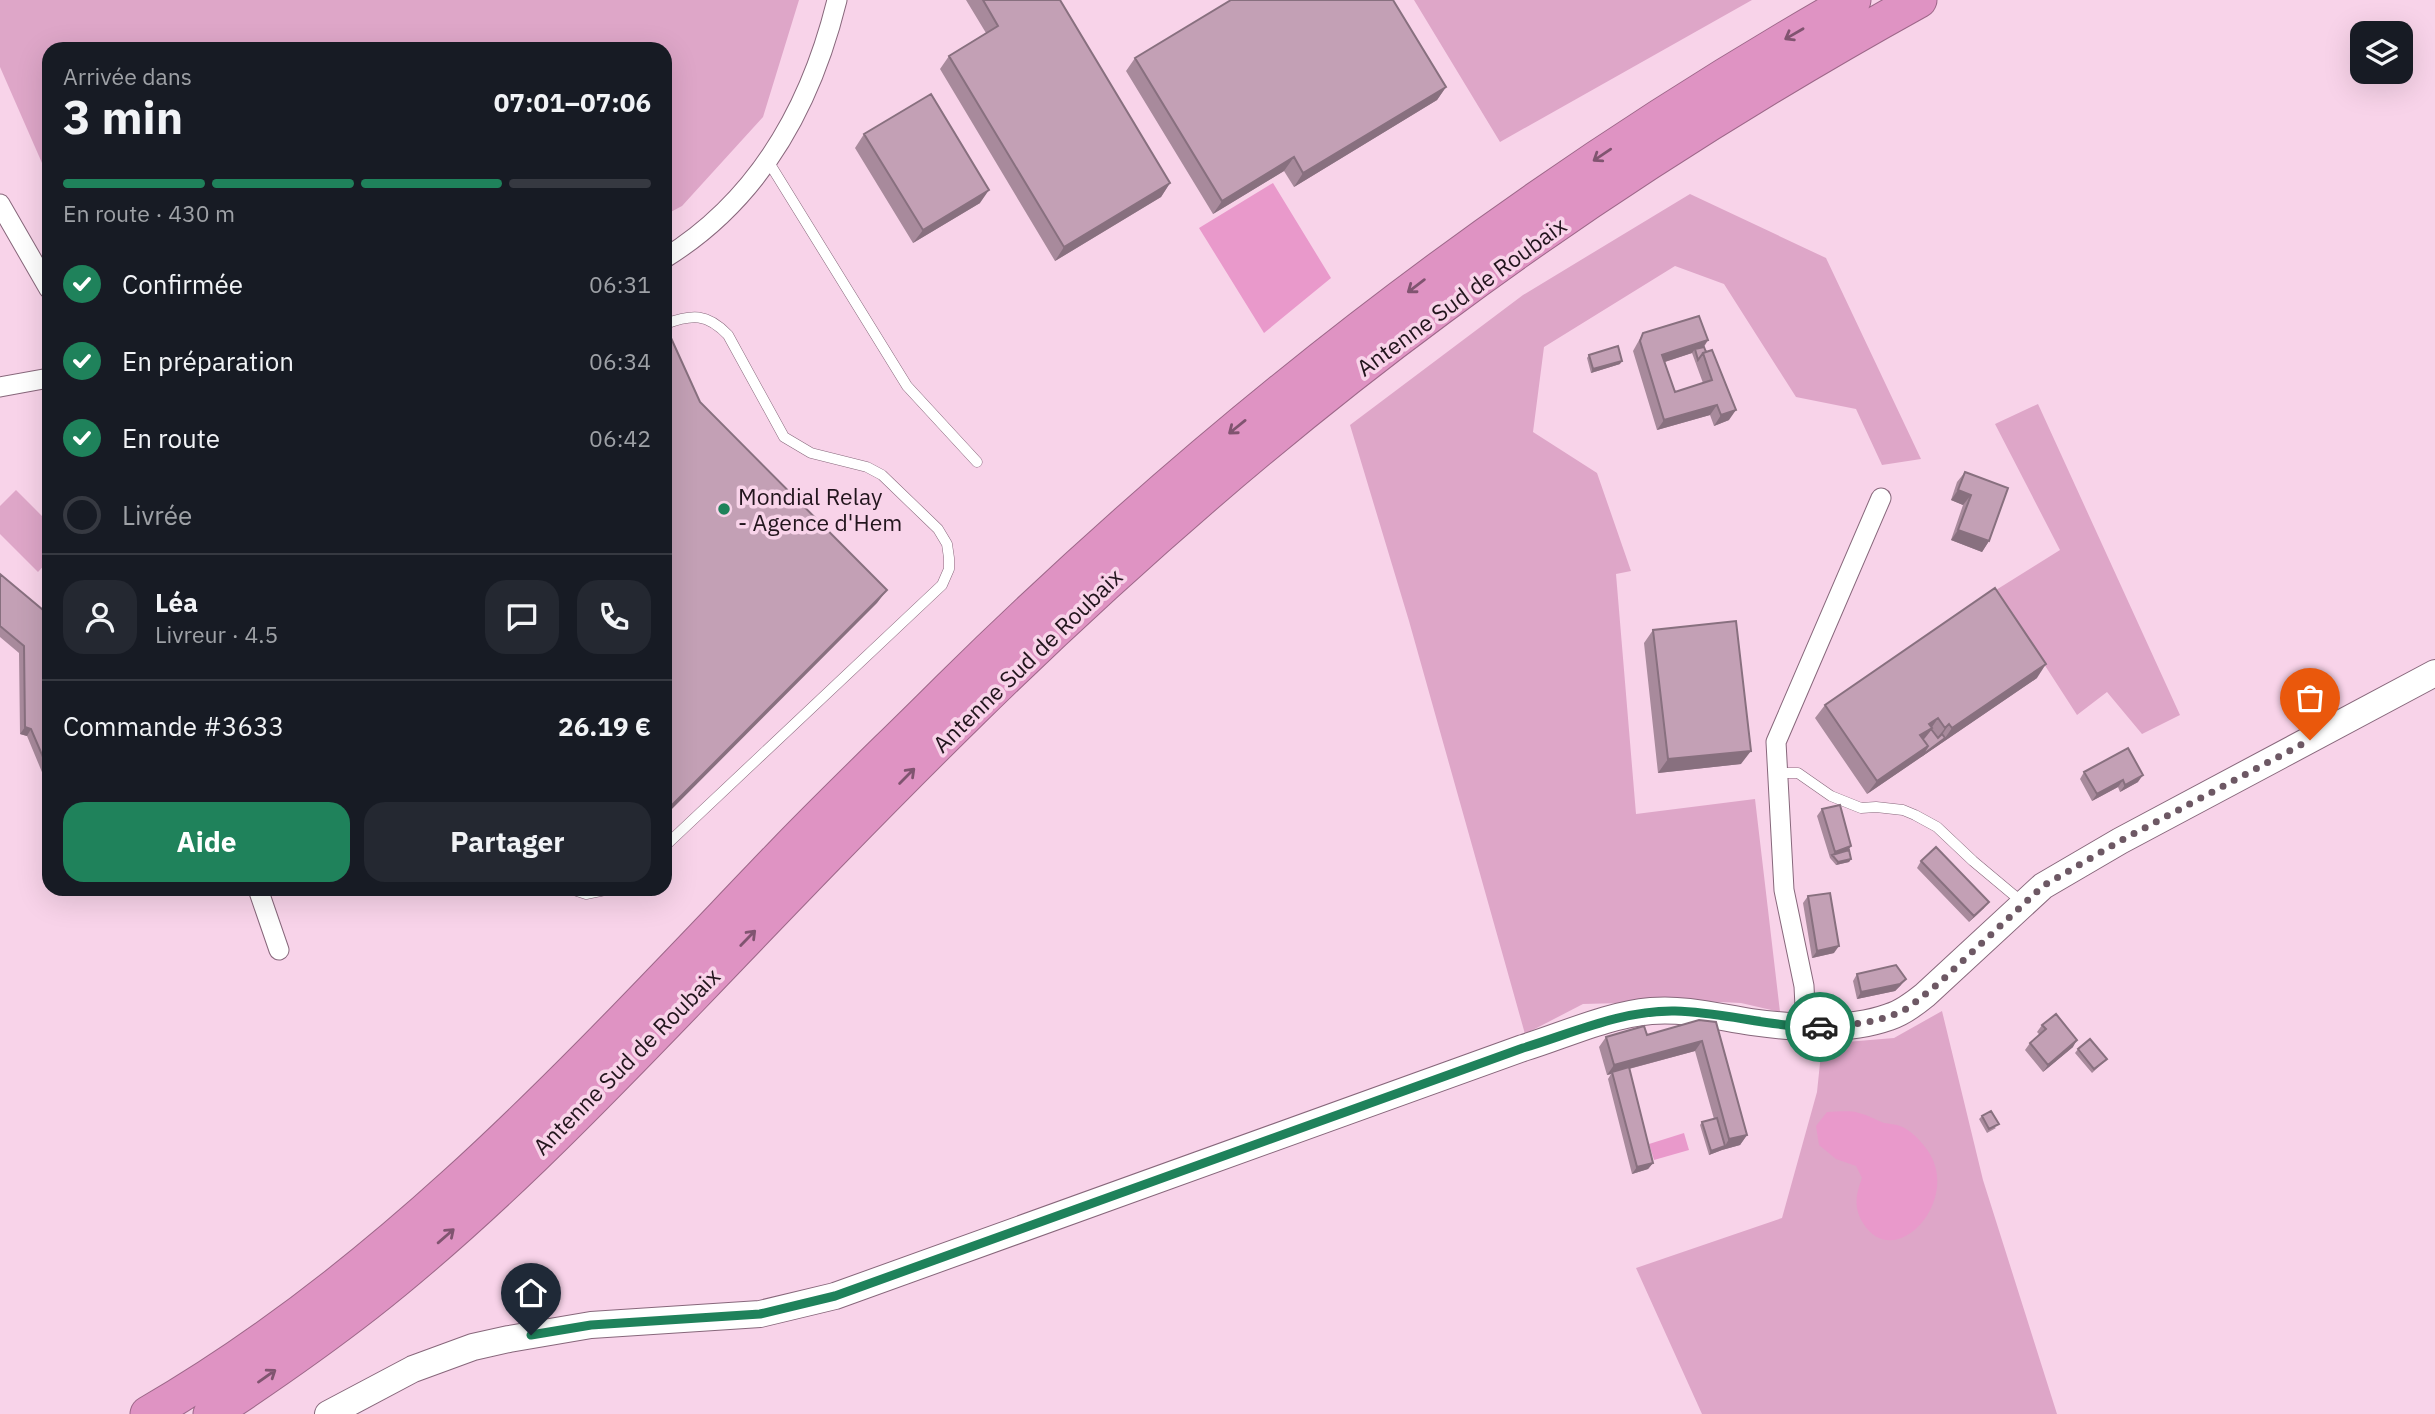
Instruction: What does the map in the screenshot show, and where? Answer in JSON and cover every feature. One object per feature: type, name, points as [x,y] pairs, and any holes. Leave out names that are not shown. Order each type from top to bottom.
[{"type":"highway","name":"Antenne Sud de Roubaix","points":[[211,1414],[367,1303],[506,1182],[619,1072],[974,708],[1127,564],[1255,454],[1430,314],[1576,212],[1745,101],[1919,0]]},
{"type":"highway","name":"Antenne Sud de Roubaix","points":[[148,1414],[221,1370],[294,1319],[422,1214],[570,1076],[657,989],[786,851],[1041,599],[1236,427],[1400,298],[1552,189],[1710,85],[1852,1]]},
{"type":"street","points":[[672,253],[723,211],[768,161],[788,131],[806,97],[819,63],[837,0]]},
{"type":"street","points":[[0,204],[42,277]]},
{"type":"street","points":[[0,387],[42,379]]},
{"type":"street","points":[[1806,1027],[1804,986],[1783,890],[1776,742],[1881,498]]},
{"type":"street","points":[[328,1414],[413,1369],[462,1351],[509,1339],[591,1325],[760,1314],[835,1296],[1523,1048],[1622,1017],[1676,1011],[1806,1027],[1864,1023],[1889,1017],[1908,1008],[1939,983],[2043,886],[2120,841],[2435,673]]},
{"type":"street","points":[[260,896],[279,950]]},
{"type":"lane","points":[[768,161],[907,386],[977,463]]},
{"type":"lane","points":[[672,322],[694,316],[718,324],[728,335],[784,437],[811,453],[867,467],[882,475],[939,529],[947,544],[949,569],[942,585],[672,839]]},
{"type":"lane","points":[[1778,774],[1798,773],[1831,796],[1860,808],[1903,810],[1915,815],[1937,827],[2023,902]]},
{"type":"shaded area","points":[[0,0],[799,0],[763,117],[682,206],[672,211],[672,42],[42,42],[42,163],[0,67]]},
{"type":"shaded area","points":[[1414,0],[1752,0],[1500,142]]},
{"type":"shaded area","points":[[1273,183],[1331,278],[1264,333],[1199,228]]},
{"type":"shaded area","points":[[1690,194],[1826,258],[1921,459],[1882,465],[1856,409],[1796,397],[1724,284],[1675,266],[1544,347],[1533,432],[1597,473],[1631,571],[1616,574],[1636,814],[1755,799],[1780,1012],[1741,1003],[1698,1001],[1583,1004],[1525,1034],[1409,621],[1350,425],[1523,295]]},
{"type":"shaded area","points":[[2038,404],[2180,715],[2142,734],[2107,692],[2077,715],[1996,590],[2060,550],[1995,424]]},
{"type":"shaded area","points":[[16,490],[42,516],[42,568],[38,572],[0,534],[0,506]]},
{"type":"shaded area","points":[[1942,1011],[1983,1180],[2057,1414],[1702,1414],[1636,1268],[1782,1218],[1817,1092],[1822,1044],[1894,1038]]},
{"type":"shaded area","points":[[1827,1112],[1855,1112],[1900,1126],[1916,1136],[1928,1151],[1936,1171],[1937,1191],[1931,1209],[1920,1225],[1906,1236],[1891,1240],[1876,1237],[1863,1223],[1856,1200],[1862,1178],[1856,1166],[1836,1159],[1819,1145],[1816,1126]]},
{"type":"shaded area","points":[[1684,1133],[1689,1150],[1654,1160],[1649,1144]]},
{"type":"building","points":[[983,0],[1060,0],[1170,183],[1064,247],[949,56],[998,26]]},
{"type":"building","points":[[1231,0],[1393,0],[1446,87],[1303,173],[1294,157],[1222,201],[1135,58]]},
{"type":"building","points":[[931,94],[989,190],[923,230],[864,134]]},
{"type":"building","points":[[1699,316],[1708,340],[1662,355],[1675,392],[1712,380],[1703,353],[1712,350],[1736,410],[1721,415],[1717,405],[1664,420],[1640,341],[1643,333]]},
{"type":"building","name":"Mondial Relay - Agence d'Hem","points":[[672,340],[700,402],[887,590],[672,805]]},
{"type":"building","points":[[1618,346],[1622,361],[1593,369],[1589,355]]},
{"type":"building","points":[[1704,347],[1706,352],[1698,360],[1695,349]]},
{"type":"building","points":[[1965,472],[2008,488],[1989,541],[1958,530],[1971,495],[1958,490]]},
{"type":"building","points":[[0,574],[42,609],[42,755],[31,729],[25,727],[24,646],[0,626]]},
{"type":"building","points":[[1995,588],[2046,664],[1952,728],[1949,724],[1945,728],[1938,718],[1929,724],[1932,728],[1920,735],[1928,746],[1877,781],[1825,705]]},
{"type":"building","points":[[1736,621],[1751,751],[1668,759],[1653,630]]},
{"type":"building","points":[[1931,729],[1938,738],[1942,734],[1945,738],[1921,756],[1928,746],[1923,739]]},
{"type":"building","points":[[2128,748],[2143,775],[2125,785],[2123,780],[2097,794],[2084,772]]},
{"type":"building","points":[[1840,805],[1851,846],[1835,852],[1822,809]]},
{"type":"building","points":[[1936,847],[1989,902],[1974,916],[1921,861]]},
{"type":"building","points":[[1849,850],[1851,859],[1838,862],[1832,855]]},
{"type":"building","points":[[1830,893],[1839,946],[1817,951],[1808,896]]},
{"type":"building","points":[[1896,965],[1906,979],[1900,984],[1861,992],[1857,974]]},
{"type":"building","points":[[2056,1014],[2077,1040],[2048,1065],[2030,1043],[2046,1029],[2042,1025]]},
{"type":"building","points":[[1699,1020],[1716,1022],[1747,1135],[1729,1139],[1702,1041],[1614,1065],[1606,1037],[1644,1026],[1647,1035]]},
{"type":"building","points":[[2090,1039],[2107,1059],[2094,1069],[2078,1049]]},
{"type":"building","points":[[1629,1067],[1653,1163],[1637,1167],[1612,1072]]},
{"type":"building","points":[[1991,1111],[1999,1124],[1989,1129],[1982,1116]]},
{"type":"building","points":[[1717,1118],[1725,1146],[1711,1151],[1702,1122]]},
{"type":"way so far","points":[[1820,1027],[1864,1023],[1889,1017],[1908,1008],[1939,983],[2043,886],[2120,841],[2310,740]]},
{"type":"place","name":"Mondial Relay - Agence d'Hem","points":[[724,509]]},
{"type":"route","points":[[531,1335],[591,1325],[760,1314],[835,1296],[1523,1048],[1622,1017],[1676,1011],[1776,1025],[1820,1027]]}]
